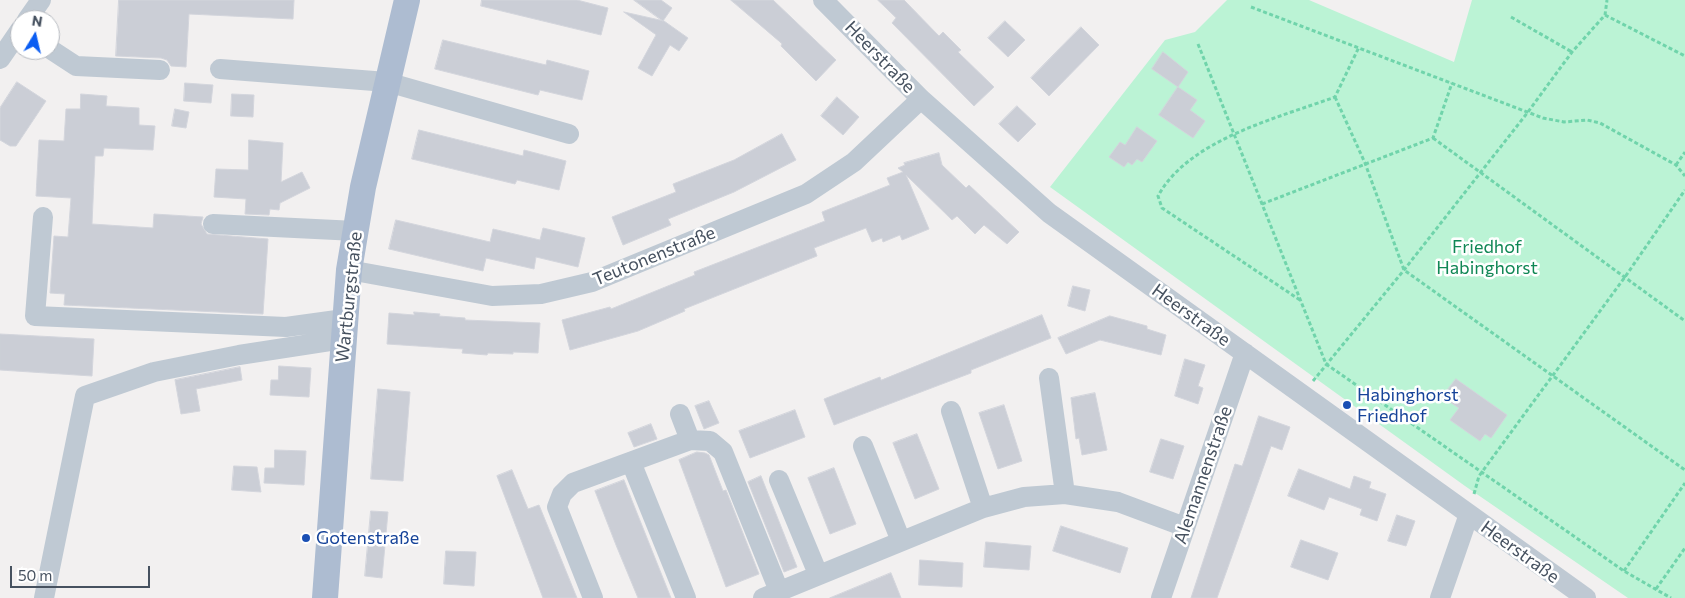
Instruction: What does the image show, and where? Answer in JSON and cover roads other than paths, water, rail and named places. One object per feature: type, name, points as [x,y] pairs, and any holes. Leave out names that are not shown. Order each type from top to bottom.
[{"type":"main road","name":"Wartburgstraße","points":[[325,598],[350,270],[363,186],[407,0]]},
{"type":"street","name":"Heerstraße","points":[[823,0],[921,99],[1049,213],[1586,598]]},
{"type":"street","points":[[0,59],[10,44]]},
{"type":"street","points":[[60,56],[76,66],[160,70]]},
{"type":"street","points":[[220,69],[388,82],[570,134]]},
{"type":"street","name":"Teutonenstraße","points":[[350,270],[492,296],[541,294],[592,282],[806,194],[854,162],[921,99]]},
{"type":"street","points":[[43,217],[35,316],[344,329]]},
{"type":"street","points":[[213,224],[356,231]]},
{"type":"street","points":[[44,598],[85,396],[154,372],[344,329]]},
{"type":"street","name":"Alemannenstraße","points":[[1161,598],[1245,353]]},
{"type":"street","points":[[1049,378],[1066,494]]},
{"type":"street","points":[[951,411],[983,508]]},
{"type":"street","points":[[680,414],[690,440]]},
{"type":"street","points":[[593,598],[557,507],[562,494],[573,483],[690,440],[710,441],[723,452],[771,594],[983,508],[1024,497],[1066,494],[1118,502],[1185,527]]},
{"type":"street","points":[[863,446],[900,541]]},
{"type":"street","points":[[631,462],[686,598]]},
{"type":"street","points":[[779,480],[818,574]]},
{"type":"street","points":[[1440,598],[1469,514]]},
{"type":"place","name":"Habinghorst Friedhof","points":[[1347,405]]},
{"type":"place","name":"Gotenstraße","points":[[306,538]]},
{"type":"park label","name":"Friedhof Habinghorst","points":[[1487,257]]}]
